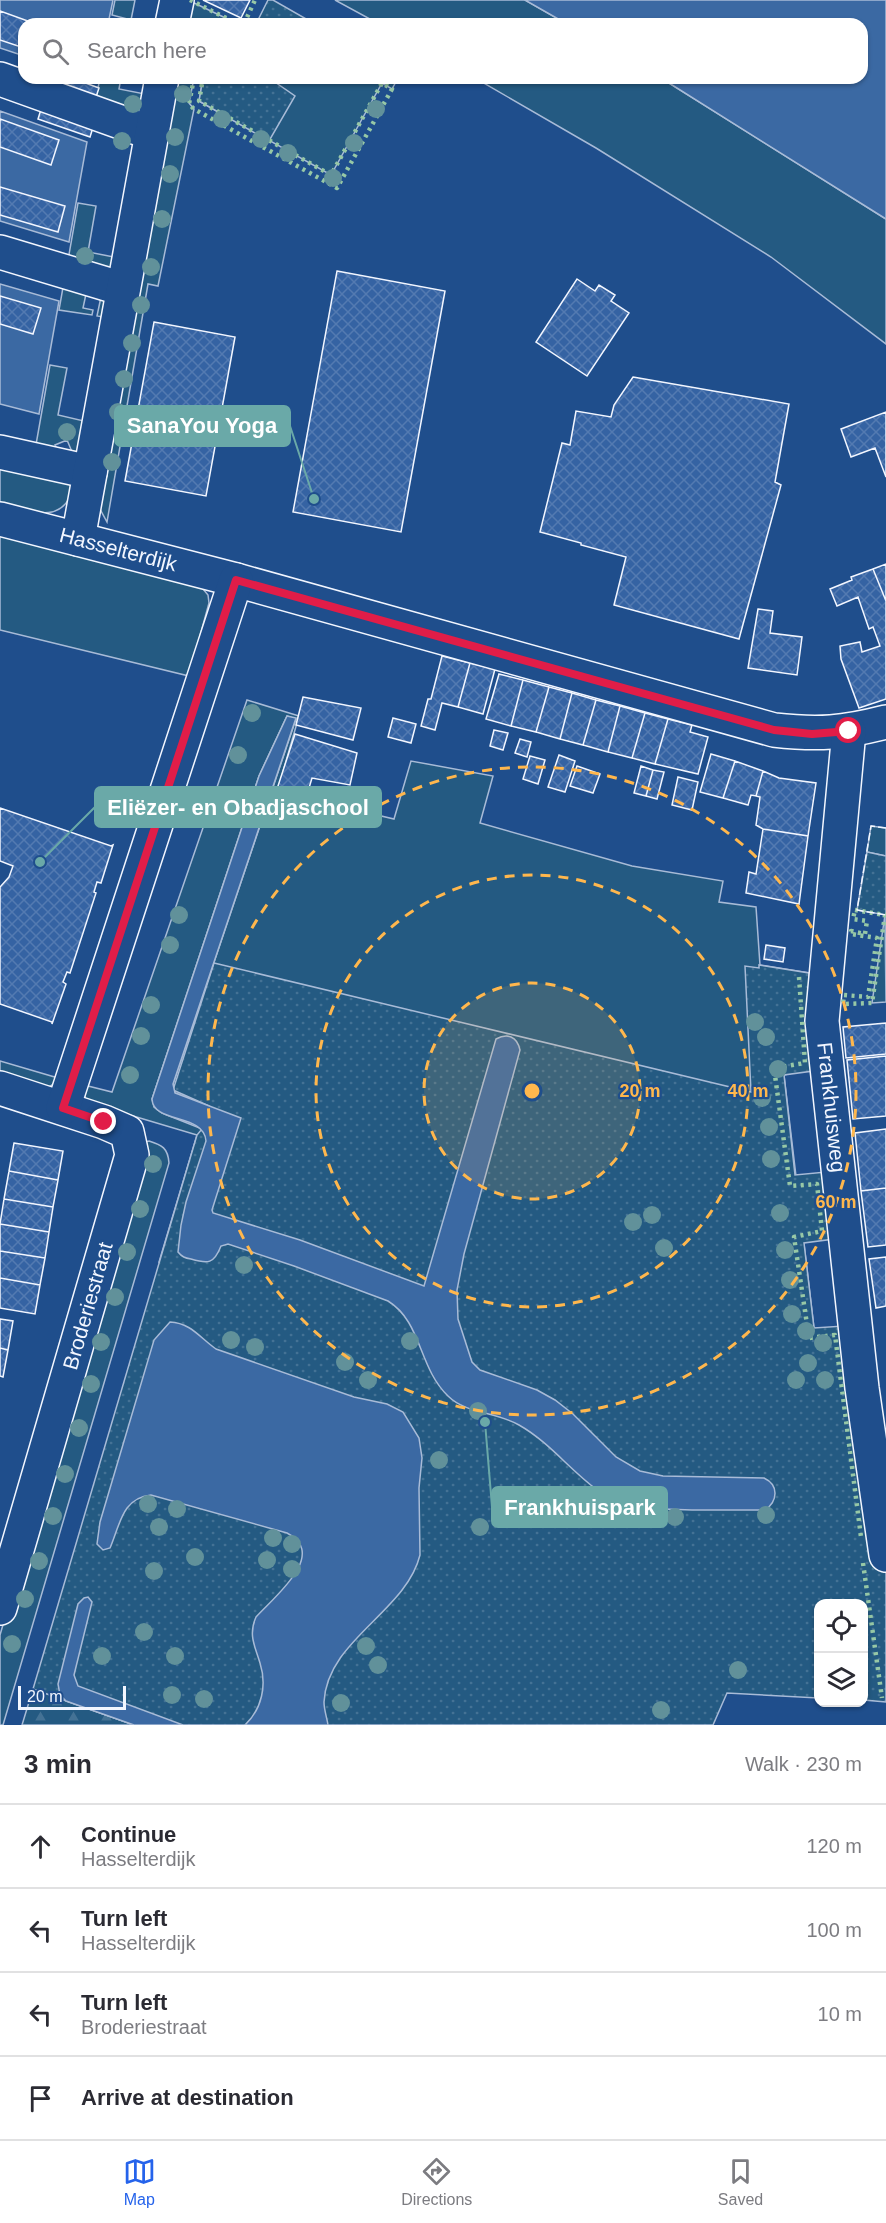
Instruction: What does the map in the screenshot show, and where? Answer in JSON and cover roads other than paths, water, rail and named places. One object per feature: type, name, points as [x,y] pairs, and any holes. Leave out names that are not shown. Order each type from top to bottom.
[{"type":"street","points":[[173,18],[177,0]]},
{"type":"street","points":[[0,79],[151,133]]},
{"type":"street","points":[[78,539],[161,84]]},
{"type":"street","points":[[0,252],[123,289]]},
{"type":"street","points":[[0,452],[90,472]]},
{"type":"street","name":"Hasselterdijk","points":[[0,519],[236,580],[774,730],[812,734],[849,731]]},
{"type":"street","points":[[63,1108],[236,580]]},
{"type":"street","points":[[849,731],[886,722]]},
{"type":"street","name":"Frankhuisweg","points":[[849,731],[822,1021],[862,1388],[886,1555]]},
{"type":"street","name":"Broderiestraat","points":[[0,1088],[104,1122],[127,1132],[132,1155],[0,1608]]},
{"type":"place","name":"SanaYou Yoga","points":[[314,499]]},
{"type":"place","name":"Eliëzer- en Obadjaschool","points":[[40,862]]},
{"type":"place","name":"Frankhuispark","points":[[485,1422]]}]
